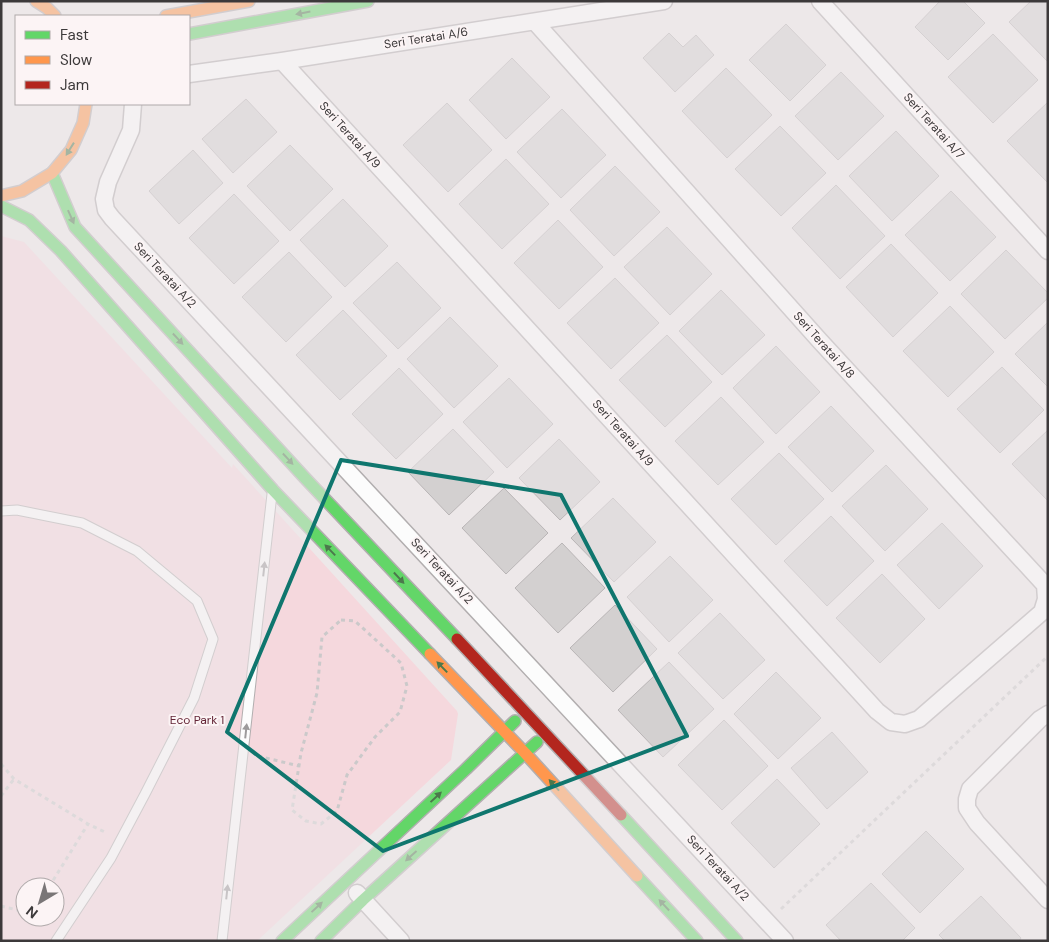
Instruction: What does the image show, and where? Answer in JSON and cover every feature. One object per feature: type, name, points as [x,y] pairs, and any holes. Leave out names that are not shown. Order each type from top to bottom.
[{"type":"street","points":[[36,1],[54,15]]},
{"type":"street","points":[[172,15],[249,1]]},
{"type":"street","points":[[190,34],[341,3],[368,1]]},
{"type":"street","name":"Seri Teratai A/6","points":[[190,74],[664,1]]},
{"type":"street","name":"Seri Teratai A/7","points":[[820,1],[1048,251]]},
{"type":"street","name":"Seri Teratai A/8","points":[[535,22],[820,341],[1045,585],[1046,599],[1042,612],[981,665]]},
{"type":"street","name":"Seri Teratai A/9","points":[[282,61],[877,711],[891,722],[905,724],[919,719],[981,665]]},
{"type":"street","points":[[1,196],[22,191],[52,173],[71,150],[83,123],[86,105]]},
{"type":"street","name":"Seri Teratai A/2","points":[[133,105],[130,130],[108,182],[104,199],[106,210],[112,218],[785,941]]},
{"type":"street","points":[[52,173],[76,227],[292,464],[524,712],[546,733],[737,941]]},
{"type":"street","points":[[1,206],[29,220],[61,251],[273,490],[525,753],[697,941]]},
{"type":"street","points":[[282,941],[524,712]]},
{"type":"street","points":[[1044,717],[970,789],[967,808],[977,823],[1048,900]]},
{"type":"street","points":[[320,941],[546,733]]},
{"type":"street","points":[[346,881],[393,938]]},
{"type":"lane","points":[[222,941],[273,490]]},
{"type":"lane","points":[[1,511],[17,510],[82,523],[137,552],[197,601],[213,639],[194,698],[111,858],[56,941]]},
{"type":"path","points":[[341,620],[355,621],[400,663],[408,686],[400,712],[375,737],[347,775],[337,811],[320,824],[306,821],[292,810],[299,766],[317,693],[322,637],[341,620]]},
{"type":"path","points":[[768,921],[1048,656]]},
{"type":"path","points":[[243,753],[299,766]]},
{"type":"path","points":[[1,764],[14,779],[88,824],[120,840]]},
{"type":"path","points":[[1,796],[14,779]]},
{"type":"path","points":[[55,877],[88,824]]},
{"type":"path","points":[[1,906],[15,910]]},
{"type":"highlighted area","points":[[341,460],[561,495],[687,736],[383,851],[227,732]]},
{"type":"green space","name":"Eco Park 1","points":[[1,236],[24,242],[232,468],[233,464],[457,711],[451,760],[257,941],[1,941]]},
{"type":"building","points":[[940,1],[963,1],[985,23],[948,60],[915,27]]},
{"type":"building","points":[[1031,1],[1048,1],[1048,62],[1009,22]]},
{"type":"building","points":[[786,24],[826,65],[790,101],[749,60]]},
{"type":"building","points":[[669,33],[683,47],[696,35],[714,55],[675,92],[643,58]]},
{"type":"building","points":[[993,34],[1038,80],[993,123],[948,77]]},
{"type":"building","points":[[512,58],[550,97],[506,139],[469,100]]},
{"type":"building","points":[[726,68],[772,115],[727,158],[682,111]]},
{"type":"building","points":[[841,72],[884,116],[838,160],[795,116]]},
{"type":"building","points":[[246,99],[277,132],[233,173],[202,139]]},
{"type":"building","points":[[1048,102],[1048,183],[1007,141]]},
{"type":"building","points":[[447,103],[492,150],[448,192],[403,145]]},
{"type":"building","points":[[562,109],[606,155],[561,198],[517,152]]},
{"type":"building","points":[[780,126],[826,173],[781,216],[735,169]]},
{"type":"building","points":[[896,131],[939,176],[892,221],[849,176]]},
{"type":"building","points":[[290,145],[333,189],[290,231],[247,186]]},
{"type":"building","points":[[193,150],[223,183],[179,224],[149,191]]},
{"type":"building","points":[[506,159],[549,204],[502,249],[459,204]]},
{"type":"building","points":[[615,166],[660,212],[614,256],[570,210]]},
{"type":"building","points":[[836,185],[885,236],[840,279],[792,228]]},
{"type":"building","points":[[951,191],[996,237],[950,281],[905,235]]},
{"type":"building","points":[[234,194],[279,241],[234,284],[189,238]]},
{"type":"building","points":[[343,199],[388,246],[345,287],[300,240]]},
{"type":"building","points":[[558,220],[603,267],[559,309],[514,263]]},
{"type":"building","points":[[667,227],[712,274],[670,315],[624,267]]},
{"type":"building","points":[[891,244],[938,293],[893,337],[846,287]]},
{"type":"building","points":[[1006,250],[1048,293],[1048,298],[1005,339],[961,294]]},
{"type":"building","points":[[289,252],[332,297],[286,342],[242,297]]},
{"type":"building","points":[[397,262],[441,308],[398,349],[353,303]]},
{"type":"building","points":[[615,278],[659,323],[611,369],[567,323]]},
{"type":"building","points":[[721,290],[765,335],[722,375],[679,331]]},
{"type":"building","points":[[950,306],[994,352],[948,397],[903,351]]},
{"type":"building","points":[[343,310],[387,356],[340,400],[296,355]]},
{"type":"building","points":[[450,317],[498,366],[454,408],[407,359]]},
{"type":"building","points":[[1048,322],[1048,387],[1015,354]]},
{"type":"building","points":[[667,335],[712,382],[665,427],[619,380]]},
{"type":"building","points":[[776,346],[820,392],[776,434],[733,388]]},
{"type":"building","points":[[1002,367],[1044,410],[1000,453],[957,409]]},
{"type":"building","points":[[399,368],[443,414],[396,459],[352,414]]},
{"type":"building","points":[[509,378],[553,424],[507,468],[463,422]]},
{"type":"building","points":[[721,397],[764,442],[718,485],[675,441]]},
{"type":"building","points":[[831,406],[874,451],[832,492],[788,447]]},
{"type":"building","points":[[453,429],[494,472],[449,515],[408,472]]},
{"type":"building","points":[[1048,430],[1048,501],[1012,464]]},
{"type":"building","points":[[559,439],[600,482],[560,520],[519,478]]},
{"type":"building","points":[[779,453],[824,499],[776,545],[731,499]]},
{"type":"building","points":[[886,465],[928,509],[885,551],[842,506]]},
{"type":"building","points":[[504,488],[548,533],[506,574],[462,528]]},
{"type":"building","points":[[613,498],[656,542],[614,582],[571,538]]},
{"type":"building","points":[[831,516],[874,561],[827,606],[784,561]]},
{"type":"building","points":[[942,523],[983,566],[939,609],[897,565]]},
{"type":"building","points":[[562,543],[605,588],[558,633],[515,588]]},
{"type":"building","points":[[670,556],[713,600],[669,642],[627,597]]},
{"type":"building","points":[[882,574],[925,619],[880,663],[836,618]]},
{"type":"building","points":[[615,605],[657,649],[613,692],[570,648]]},
{"type":"building","points":[[720,613],[765,660],[723,699],[678,653]]},
{"type":"building","points":[[669,662],[714,709],[663,757],[618,710]]},
{"type":"building","points":[[776,672],[821,718],[778,759],[734,714]]},
{"type":"building","points":[[724,720],[768,766],[722,810],[678,765]]},
{"type":"building","points":[[832,732],[868,772],[827,809],[791,768]]},
{"type":"building","points":[[777,779],[820,824],[774,868],[731,823]]},
{"type":"building","points":[[926,831],[964,869],[920,913],[882,874]]},
{"type":"building","points":[[871,883],[915,928],[902,941],[841,941],[826,925]]},
{"type":"building","points":[[981,896],[1021,938],[1019,941],[945,941],[939,935]]},
{"type":"traffic: fast","points":[[190,34],[368,1]]},
{"type":"traffic: fast","points":[[52,173],[75,227],[305,478],[457,639]]},
{"type":"traffic: fast","points":[[1,206],[29,220],[61,251],[273,490],[430,654]]},
{"type":"traffic: fast","points":[[282,941],[515,721]]},
{"type":"traffic: fast","points":[[321,941],[363,900],[537,742]]},
{"type":"traffic: fast","points":[[621,815],[737,941]]},
{"type":"traffic: fast","points":[[637,876],[697,941]]},
{"type":"traffic: slow","points":[[36,1],[54,15]]},
{"type":"traffic: slow","points":[[172,15],[249,1]]},
{"type":"traffic: slow","points":[[1,196],[22,191],[52,173],[71,150],[83,123],[86,105]]},
{"type":"traffic: slow","points":[[430,654],[525,753],[637,876]]},
{"type":"traffic: jam","points":[[457,639],[621,815]]}]
